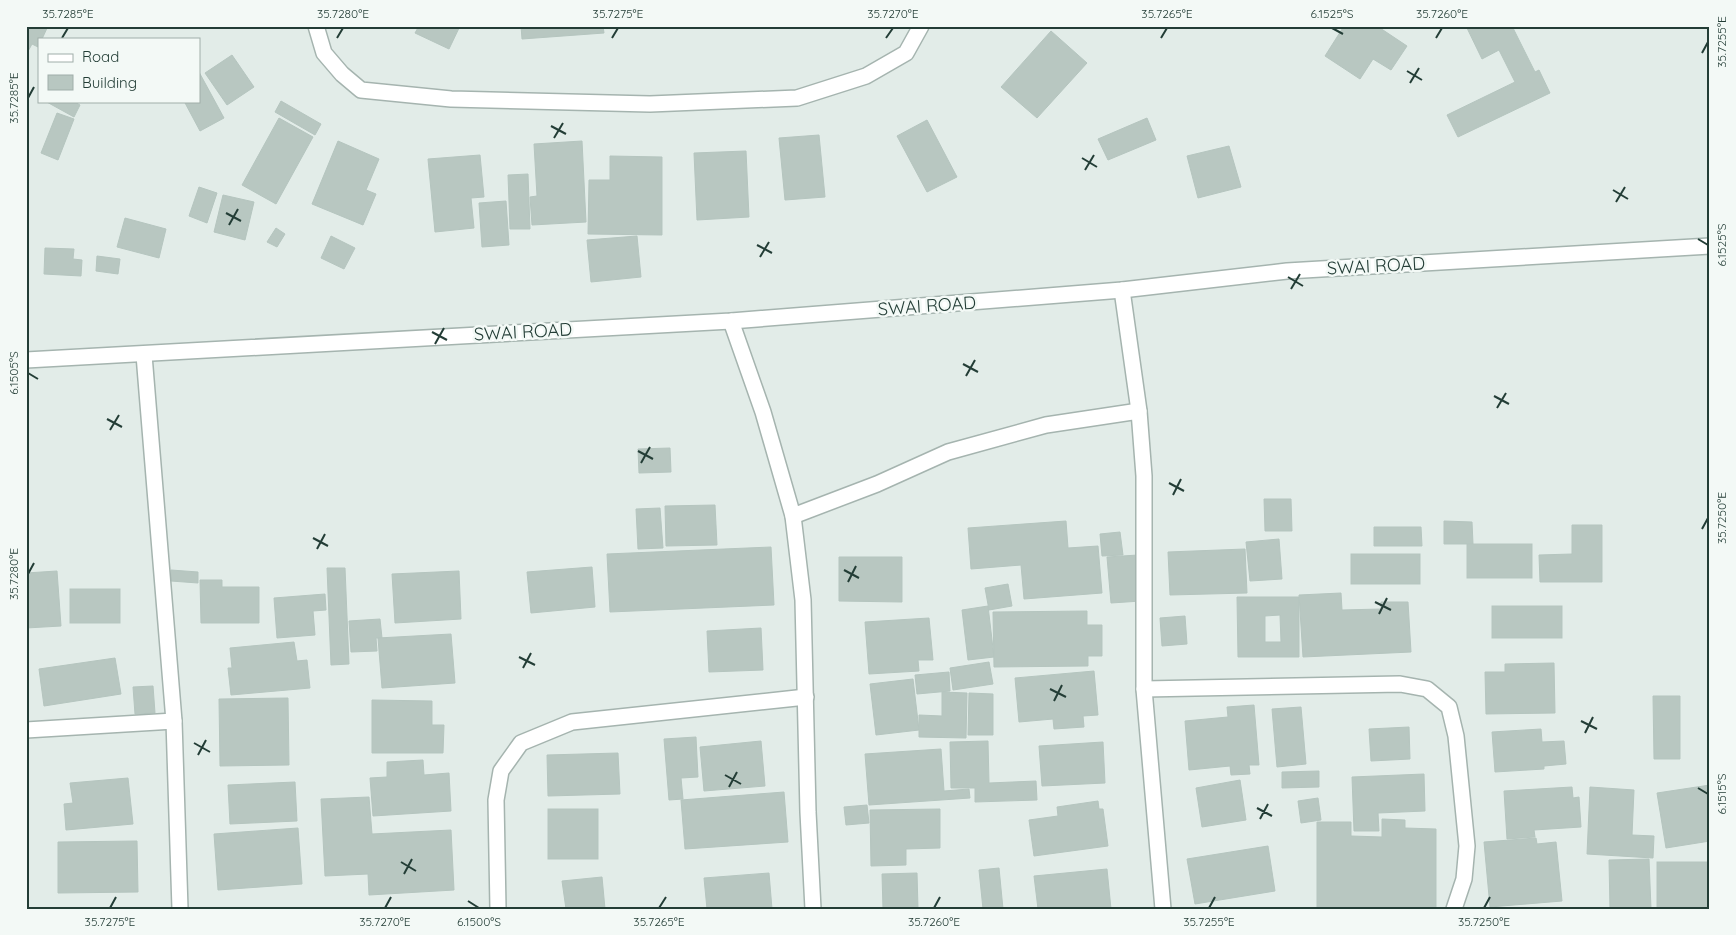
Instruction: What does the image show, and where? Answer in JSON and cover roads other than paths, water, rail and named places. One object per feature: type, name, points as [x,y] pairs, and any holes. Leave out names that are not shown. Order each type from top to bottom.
[{"type":"street","points":[[316,26],[324,53],[342,74],[361,90],[451,99],[650,104],[797,98],[866,76],[906,53],[921,26]]},
{"type":"street","name":"SWAI ROAD","points":[[26,360],[144,355],[732,321],[1122,290],[1286,271],[1710,246]]},
{"type":"street","points":[[1122,290],[1139,411],[1144,476],[1144,688],[1163,909]]},
{"type":"street","points":[[732,321],[763,412],[793,516],[803,600],[813,909]]},
{"type":"street","points":[[144,355],[174,721],[180,909]]},
{"type":"street","points":[[793,516],[877,484],[948,452],[1046,425],[1139,411]]},
{"type":"street","points":[[1144,688],[1400,684],[1427,689],[1449,707],[1456,736],[1467,846],[1464,879],[1454,909]]},
{"type":"street","points":[[498,909],[496,800],[501,770],[521,743],[544,731],[572,722],[806,697]]},
{"type":"street","points":[[26,730],[174,721]]}]
